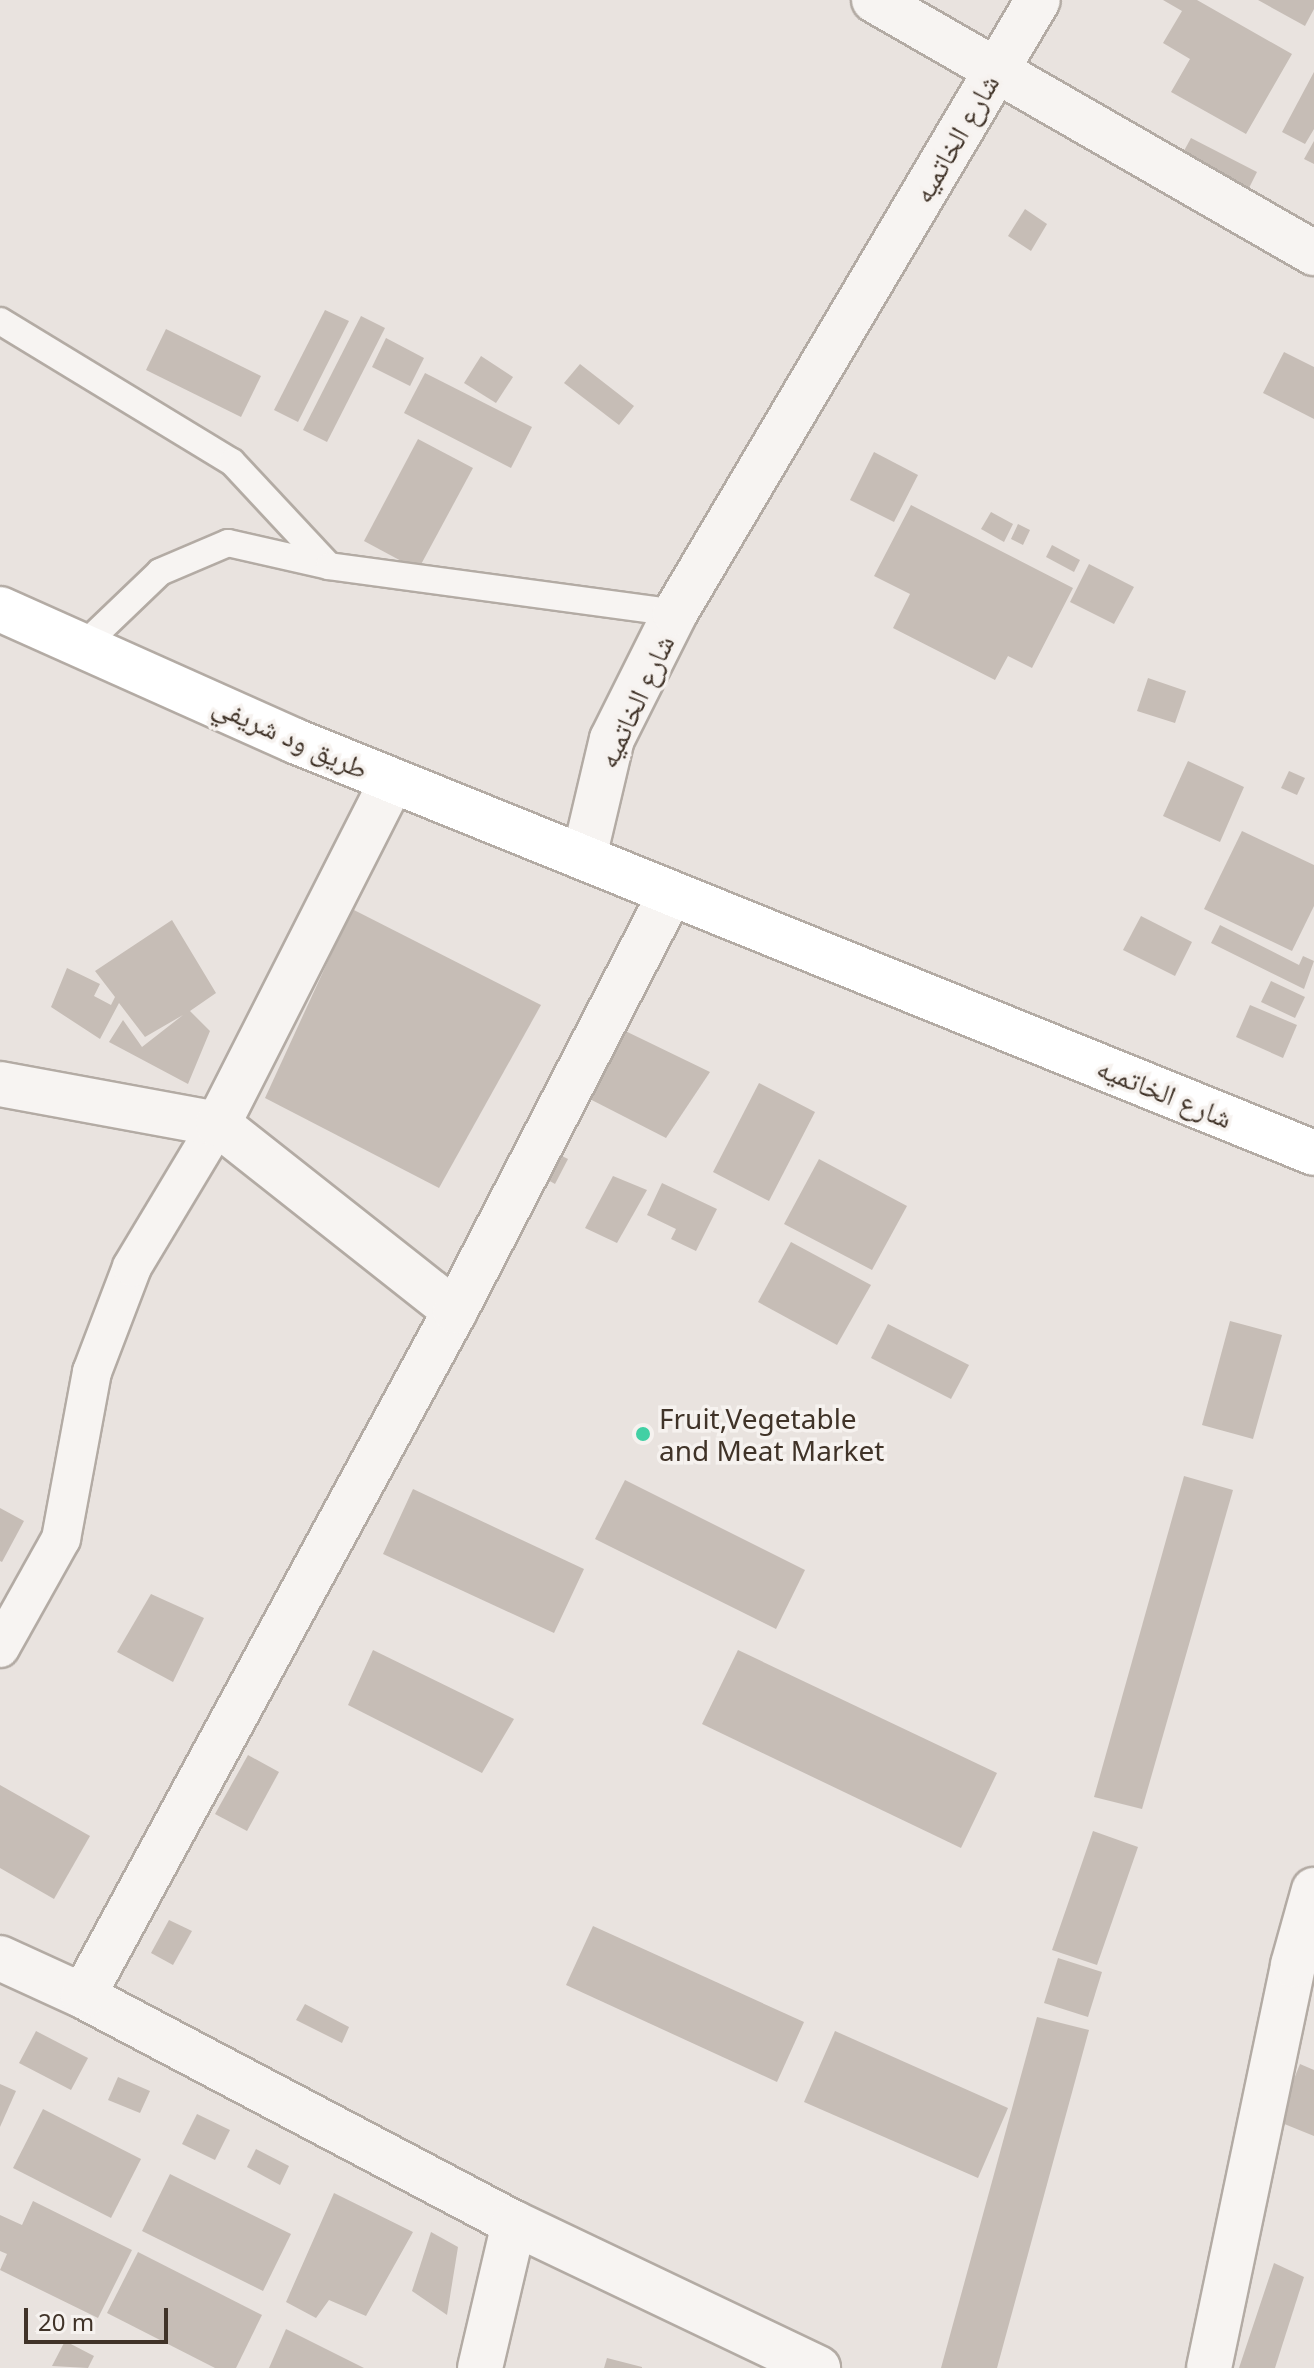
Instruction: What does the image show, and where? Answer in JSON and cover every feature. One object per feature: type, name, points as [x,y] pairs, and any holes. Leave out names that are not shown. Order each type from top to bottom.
[{"type":"main road","name":"طريق ود شريفي","points":[[0,609],[392,781],[584,857]]},
{"type":"main road","name":"شارع الخاتميه","points":[[584,857],[1314,1153]]},
{"type":"street","points":[[874,0],[1314,253]]},
{"type":"street","name":"شارع الخاتميه","points":[[584,857],[612,739],[675,613],[1038,0]]},
{"type":"street","points":[[0,1648],[61,1539],[92,1372],[132,1267],[218,1124],[392,781]]},
{"type":"street","points":[[83,1996],[455,1311],[670,894]]},
{"type":"street","points":[[0,1084],[218,1124],[455,1311]]},
{"type":"street","points":[[1209,2368],[1293,1965],[1314,1890]]},
{"type":"street","points":[[0,1958],[83,1996],[514,2223],[818,2368]]},
{"type":"street","points":[[480,2368],[514,2223]]},
{"type":"lane","points":[[0,321],[232,462],[329,566]]},
{"type":"lane","points":[[84,645],[160,572],[228,543],[329,566],[675,613]]},
{"type":"building","points":[[1163,0],[1197,0],[1292,54],[1246,134],[1171,92],[1190,59],[1163,43],[1182,11]]},
{"type":"building","points":[[1258,0],[1314,0],[1314,9],[1305,26]]},
{"type":"building","points":[[1314,72],[1314,129],[1305,144],[1282,132]]},
{"type":"building","points":[[1191,138],[1257,172],[1246,194],[1179,160]]},
{"type":"building","points":[[1314,141],[1314,164],[1304,159]]},
{"type":"building","points":[[1025,209],[1047,224],[1031,251],[1008,236]]},
{"type":"building","points":[[325,310],[349,321],[298,422],[274,410]]},
{"type":"building","points":[[361,316],[385,328],[327,442],[303,430]]},
{"type":"building","points":[[166,329],[261,376],[241,417],[146,370]]},
{"type":"building","points":[[386,338],[424,358],[410,386],[372,367]]},
{"type":"building","points":[[1284,352],[1314,367],[1314,419],[1263,393]]},
{"type":"building","points":[[481,356],[513,377],[496,403],[464,383]]},
{"type":"building","points":[[580,364],[634,406],[619,425],[564,383]]},
{"type":"building","points":[[425,373],[532,427],[511,468],[404,413]]},
{"type":"building","points":[[418,439],[473,468],[418,570],[364,541]]},
{"type":"building","points":[[874,452],[918,475],[894,522],[850,500]]},
{"type":"building","points":[[911,505],[1073,588],[1032,668],[1008,656],[995,680],[893,628],[910,594],[874,576]]},
{"type":"building","points":[[991,512],[1013,524],[1004,542],[981,529]]},
{"type":"building","points":[[1018,524],[1030,530],[1023,545],[1011,539]]},
{"type":"building","points":[[1052,545],[1080,560],[1074,572],[1046,557]]},
{"type":"building","points":[[1089,564],[1134,587],[1114,624],[1070,602]]},
{"type":"building","points":[[1148,678],[1186,691],[1175,723],[1137,711]]},
{"type":"building","points":[[1188,761],[1244,787],[1220,842],[1163,816]]},
{"type":"building","points":[[1289,771],[1305,778],[1297,795],[1281,788]]},
{"type":"building","points":[[1242,831],[1314,865],[1314,906],[1292,951],[1204,909]]},
{"type":"building","points":[[352,909],[541,1005],[439,1188],[265,1098]]},
{"type":"building","points":[[1141,916],[1192,942],[1175,976],[1123,950]]},
{"type":"building","points":[[172,920],[216,993],[190,1011],[210,1031],[188,1084],[109,1042],[123,1020],[142,1047],[183,1015],[145,1037],[119,1003],[100,1039],[51,1007],[67,968],[100,984],[94,996],[111,1005],[115,997],[95,971]]},
{"type":"building","points":[[1220,925],[1299,965],[1303,956],[1314,961],[1304,989],[1211,943]]},
{"type":"building","points":[[1271,981],[1305,997],[1295,1018],[1261,1002]]},
{"type":"building","points":[[1250,1005],[1297,1025],[1283,1058],[1236,1037]]},
{"type":"building","points":[[615,1026],[710,1072],[666,1138],[580,1094]]},
{"type":"building","points":[[759,1083],[815,1112],[769,1201],[713,1172]]},
{"type":"building","points":[[546,1148],[568,1159],[555,1184],[534,1172]]},
{"type":"building","points":[[819,1159],[907,1206],[872,1270],[784,1224]]},
{"type":"building","points":[[613,1176],[647,1190],[617,1243],[585,1228]]},
{"type":"building","points":[[662,1183],[717,1209],[696,1251],[671,1239],[676,1229],[647,1215]]},
{"type":"building","points":[[791,1242],[871,1285],[837,1345],[758,1302]]},
{"type":"building","points":[[1230,1321],[1282,1335],[1253,1439],[1202,1425]]},
{"type":"building","points":[[888,1324],[969,1365],[951,1399],[871,1358]]},
{"type":"building","points":[[1184,1476],[1233,1490],[1142,1809],[1094,1797]]},
{"type":"building","points":[[625,1480],[805,1570],[776,1629],[595,1539]]},
{"type":"building","points":[[413,1489],[584,1569],[554,1633],[383,1554]]},
{"type":"building","points":[[0,1508],[24,1521],[2,1562],[0,1561]]},
{"type":"building","points":[[151,1594],[204,1618],[173,1682],[117,1652]]},
{"type":"building","points":[[373,1650],[514,1719],[482,1773],[348,1705]]},
{"type":"building","points":[[738,1650],[997,1773],[961,1848],[702,1724]]},
{"type":"building","points":[[248,1755],[279,1772],[247,1831],[215,1814]]},
{"type":"building","points":[[0,1785],[90,1836],[54,1899],[0,1868]]},
{"type":"building","points":[[1093,1831],[1138,1847],[1097,1965],[1052,1950]]},
{"type":"building","points":[[169,1920],[192,1931],[173,1965],[151,1953]]},
{"type":"building","points":[[593,1926],[804,2022],[777,2082],[566,1985]]},
{"type":"building","points":[[1058,1958],[1102,1972],[1088,2017],[1044,2003]]},
{"type":"building","points":[[305,2004],[349,2027],[342,2043],[296,2020]]},
{"type":"building","points":[[1037,2017],[1089,2030],[997,2368],[941,2368]]},
{"type":"building","points":[[36,2031],[88,2058],[71,2090],[19,2063]]},
{"type":"building","points":[[835,2031],[1008,2108],[978,2178],[804,2102]]},
{"type":"building","points":[[1300,2064],[1314,2070],[1314,2136],[1277,2121]]},
{"type":"building","points":[[118,2077],[150,2091],[140,2113],[108,2100]]},
{"type":"building","points":[[0,2084],[16,2091],[0,2127]]},
{"type":"building","points":[[43,2109],[141,2159],[111,2218],[13,2168]]},
{"type":"building","points":[[197,2114],[230,2130],[215,2160],[182,2144]]},
{"type":"building","points":[[256,2149],[289,2166],[280,2185],[247,2167]]},
{"type":"building","points":[[170,2174],[291,2234],[263,2291],[142,2231]]},
{"type":"building","points":[[334,2193],[413,2232],[366,2316],[329,2300],[316,2318],[286,2302]]},
{"type":"building","points":[[33,2201],[132,2250],[98,2318],[0,2270],[7,2254],[0,2251],[0,2215],[22,2225]]},
{"type":"building","points":[[431,2232],[458,2247],[447,2315],[412,2291]]},
{"type":"building","points":[[138,2252],[262,2315],[236,2368],[215,2368],[107,2313]]},
{"type":"building","points":[[1274,2263],[1304,2277],[1275,2368],[1239,2368]]},
{"type":"building","points":[[286,2329],[364,2368],[269,2368]]},
{"type":"building","points":[[65,2341],[94,2356],[88,2368],[52,2366]]},
{"type":"building","points":[[607,2358],[642,2367],[642,2368],[604,2368]]},
{"type":"place","name":"Fruit,Vegetable and Meat Market","points":[[643,1434]]}]
